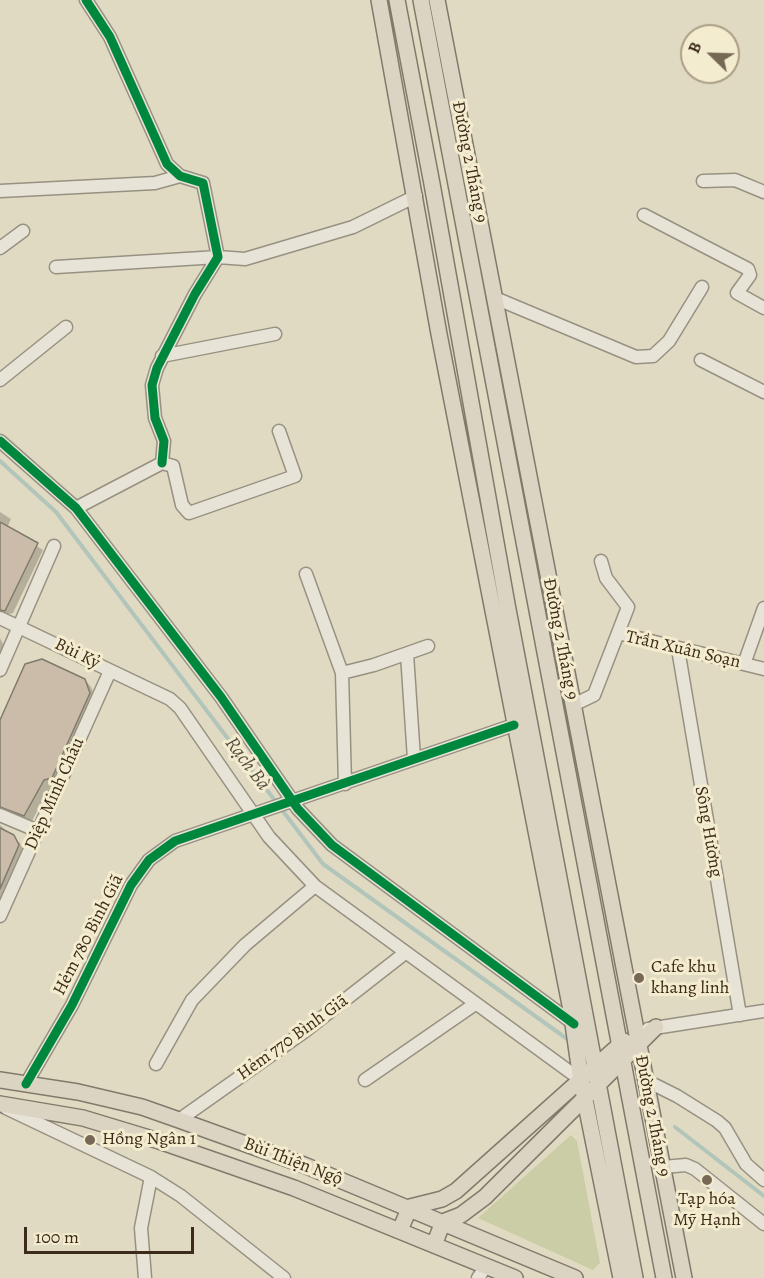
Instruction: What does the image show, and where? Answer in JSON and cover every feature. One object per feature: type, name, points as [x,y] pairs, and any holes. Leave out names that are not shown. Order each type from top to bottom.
[{"type":"main road","points":[[379,0],[439,334],[510,655],[635,1278]]},
{"type":"main road","points":[[396,0],[432,184],[510,655],[514,725],[574,1024],[581,1080],[621,1278]]},
{"type":"main road","name":"Đường 2 Tháng 9","points":[[421,0],[664,1278]]},
{"type":"main road","name":"Đường 2 Tháng 9","points":[[437,0],[684,1278]]},
{"type":"main road","points":[[416,196],[432,184],[471,175]]},
{"type":"main road","points":[[546,654],[562,651]]},
{"type":"main road","points":[[434,1245],[444,1222],[461,1215],[484,1197],[585,1098],[621,1053],[637,1038],[656,1027]]},
{"type":"main road","points":[[400,1230],[410,1207],[442,1200],[456,1191],[594,1068],[621,1053]]},
{"type":"main road","name":"Bùi Thiện Ngộ","points":[[0,1080],[78,1092],[142,1107],[304,1164],[575,1278]]},
{"type":"main road","name":"Bùi Thiện Ngộ","points":[[0,1104],[83,1118],[254,1173],[400,1230],[434,1245],[482,1272],[515,1278]]},
{"type":"street","points":[[86,0],[110,37],[167,164],[180,176],[203,183],[218,257],[162,356],[152,385],[155,418],[164,441],[162,463]]},
{"type":"street","points":[[0,191],[155,183],[180,176]]},
{"type":"street","points":[[702,181],[735,180],[764,192]]},
{"type":"street","points":[[56,267],[218,257],[245,259],[353,227],[416,196]]},
{"type":"street","points":[[644,215],[748,269],[750,275],[737,293],[764,308]]},
{"type":"street","points":[[0,248],[23,231]]},
{"type":"street","points":[[495,298],[636,357],[653,356],[669,341],[702,287]]},
{"type":"street","points":[[0,380],[66,327]]},
{"type":"street","points":[[162,356],[275,334]]},
{"type":"street","points":[[701,360],[764,392]]},
{"type":"street","points":[[76,508],[162,463],[173,466],[182,505],[189,513],[295,476],[279,431]]},
{"type":"street","points":[[0,441],[76,508],[221,697],[292,801],[332,844],[574,1024]]},
{"type":"street","points":[[0,670],[54,546]]},
{"type":"street","points":[[601,561],[606,578],[628,608],[618,633]]},
{"type":"street","points":[[306,574],[342,673],[345,784]]},
{"type":"street","points":[[744,664],[764,608]]},
{"type":"street","name":"Bùi Kỷ","points":[[0,618],[154,691],[180,708],[276,845],[315,885],[581,1080]]},
{"type":"street","name":"Trần Xuân Soạn","points":[[573,705],[594,695],[618,633],[764,669]]},
{"type":"street","points":[[342,673],[428,646]]},
{"type":"street","name":"Sông Hương","points":[[678,649],[740,1015]]},
{"type":"street","points":[[406,654],[414,759]]},
{"type":"street","name":"Diệp Minh Châu","points":[[0,916],[110,671]]},
{"type":"street","name":"Hẻm 780 Bình Giã","points":[[26,1084],[72,1005],[131,885],[149,860],[175,841],[514,725]]},
{"type":"street","points":[[0,814],[38,831]]},
{"type":"street","points":[[156,1064],[192,1000],[244,945],[315,885]]},
{"type":"street","name":"Hẻm 770 Bình Giã","points":[[179,1120],[305,1031],[405,953]]},
{"type":"street","points":[[365,1080],[475,1004]]},
{"type":"street","points":[[656,1027],[764,1011]]},
{"type":"street","points":[[646,1084],[655,1085],[677,1096],[717,1121],[730,1137],[746,1164],[764,1180]]},
{"type":"street","name":"Bùi Thiện Ngộ","points":[[0,1104],[151,1177],[181,1196],[284,1278]]},
{"type":"street","points":[[663,1167],[686,1165],[695,1169],[764,1224]]},
{"type":"street","points":[[145,1278],[141,1228],[151,1177]]},
{"type":"green space","points":[[571,1135],[577,1141],[600,1263],[593,1270],[478,1218]]},
{"type":"building","points":[[0,522],[38,543],[5,611],[0,610]]},
{"type":"building","points":[[42,659],[85,679],[90,693],[52,778],[44,780],[24,816],[0,807],[0,720],[25,664]]},
{"type":"building","points":[[0,828],[14,835],[19,845],[0,889]]},
{"type":"waterway","name":"Rạch Bà","points":[[0,461],[56,512],[323,864],[570,1041]]},
{"type":"waterway","points":[[675,1127],[764,1196]]},
{"type":"cycle path","points":[[86,0],[110,37],[167,164],[180,176],[203,183],[218,257],[195,294],[157,368],[152,385],[155,418],[164,441],[162,463]]},
{"type":"cycle path","points":[[0,441],[76,508],[221,697],[298,809],[332,845],[574,1024]]},
{"type":"cycle path","points":[[26,1084],[72,1005],[131,885],[149,860],[175,841],[514,725]]},
{"type":"place","name":"Cafe khu khang linh","points":[[639,978]]},
{"type":"place","name":"Hồng Ngân 1","points":[[90,1140]]},
{"type":"place","name":"Tạp hóa Mỹ Hạnh","points":[[707,1180]]}]
